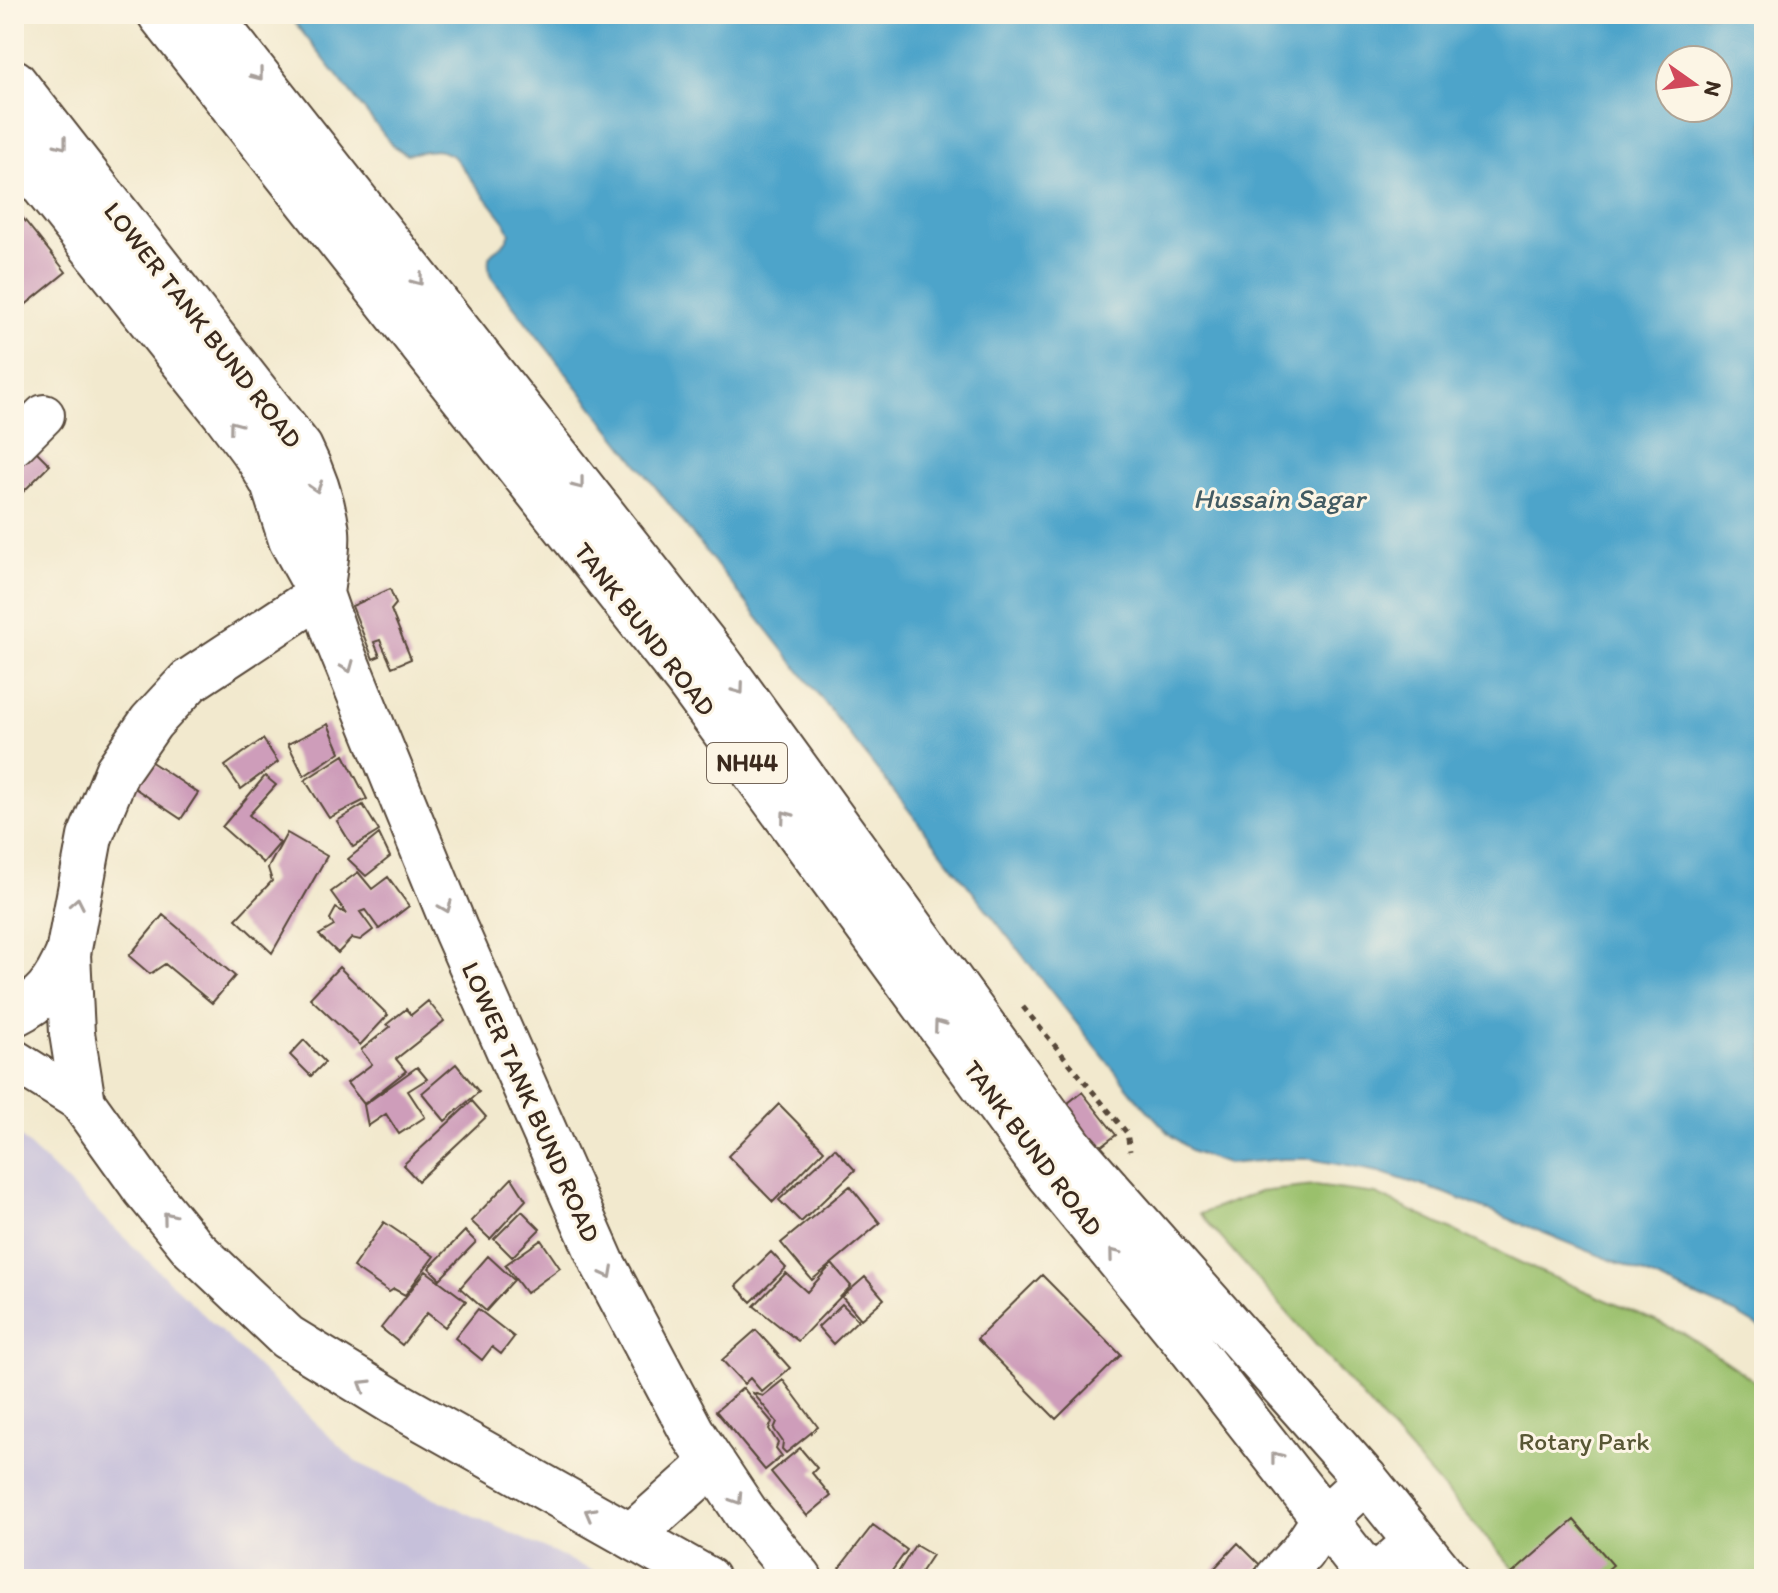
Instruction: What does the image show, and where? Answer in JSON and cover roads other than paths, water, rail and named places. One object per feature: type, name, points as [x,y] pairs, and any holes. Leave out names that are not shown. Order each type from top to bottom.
[{"type":"main road","name":"TANK BUND ROAD","points":[[160,14],[686,679],[1049,1175],[1186,1342],[1324,1519]]},
{"type":"main road","name":"NH44","points":[[209,14],[716,658],[1072,1148],[1366,1480],[1446,1579]]},
{"type":"main road","name":"LOWER TANK BUND ROAD","points":[[14,82],[300,448],[317,489],[327,533],[321,594]]},
{"type":"main road","name":"LOWER TANK BUND ROAD","points":[[14,149],[258,458],[273,484],[291,540],[321,594],[456,931],[602,1262],[692,1432],[746,1513],[800,1579]]},
{"type":"main road","points":[[14,1014],[37,1000],[57,980],[68,954],[90,837],[117,771],[151,722],[189,681],[321,594]]},
{"type":"main road","points":[[68,954],[72,1033],[83,1103],[144,1188],[193,1248],[287,1337],[393,1402],[707,1579]]},
{"type":"main road","points":[[631,1536],[713,1463]]},
{"type":"main road","points":[[1277,1579],[1302,1552],[1324,1519],[1366,1480]]},
{"type":"main road","name":"NH44","points":[[1324,1519],[1372,1579]]},
{"type":"main road","points":[[1372,1579],[1415,1543]]},
{"type":"street","points":[[14,445],[44,415]]},
{"type":"street","points":[[14,1060],[83,1103]]},
{"type":"water","name":"Hussain Sagar","points":[[288,14],[1764,14],[1764,1330],[1735,1313],[1638,1271],[1445,1193],[1379,1172],[1311,1159],[1227,1164],[1193,1152],[1170,1134],[1138,1100],[1027,961],[491,277],[491,254],[502,246],[510,233],[505,222],[454,157],[436,150],[406,154],[393,146]]},
{"type":"park label","name":"Rotary Park","points":[[1584,1441]]}]
